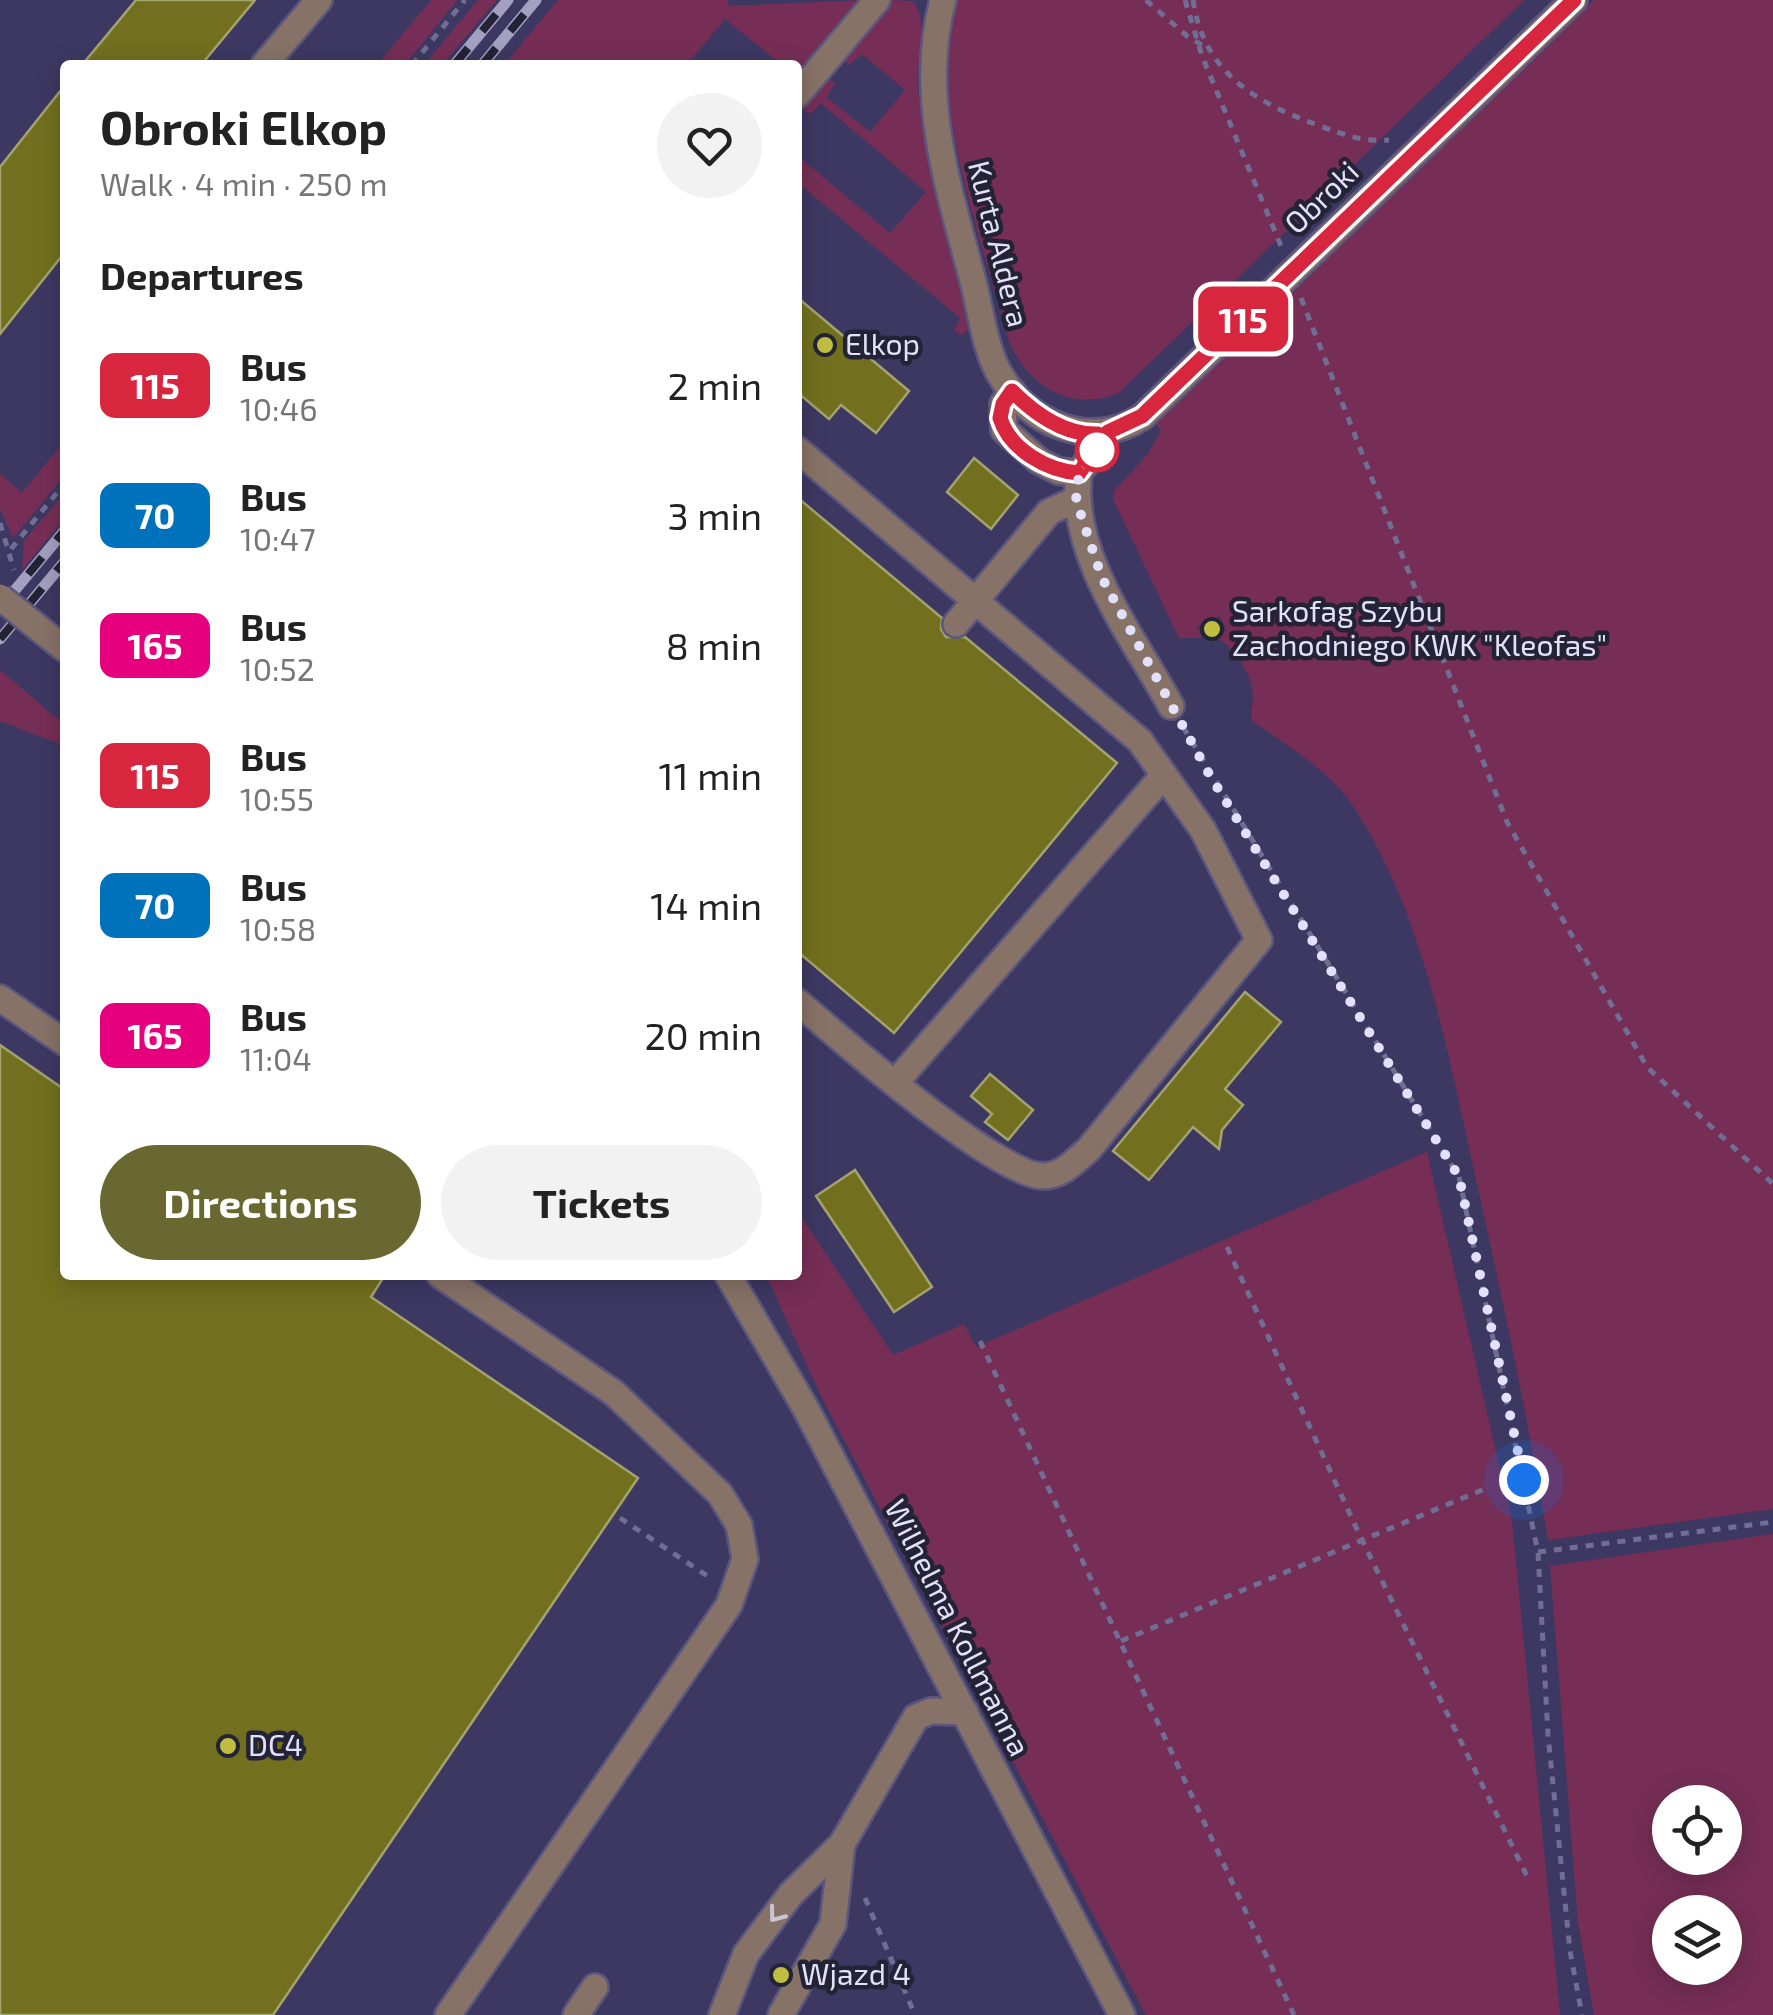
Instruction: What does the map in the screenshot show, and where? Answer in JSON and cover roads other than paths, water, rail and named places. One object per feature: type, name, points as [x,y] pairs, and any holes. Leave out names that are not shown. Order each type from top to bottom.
[{"type":"street","points":[[268,60],[319,0]]},
{"type":"street","points":[[802,89],[877,0]]},
{"type":"street","name":"Obroki","points":[[1108,432],[1142,416],[1574,0]]},
{"type":"street","name":"Kurta Aldera","points":[[937,3],[932,61],[937,130],[992,355],[1012,391],[1070,430],[1108,432]]},
{"type":"street","points":[[1012,391],[1003,404],[1004,430],[1058,472],[1079,473]]},
{"type":"street","points":[[1108,432],[1079,473],[1076,500],[1102,578],[1171,706]]},
{"type":"street","points":[[802,453],[1104,706],[1140,741],[1203,830],[1258,940],[1089,1149],[1063,1171],[1041,1176],[1006,1164],[895,1083],[802,1005]]},
{"type":"street","points":[[956,624],[1049,512],[1076,500]]},
{"type":"street","points":[[0,597],[56,642]]},
{"type":"street","points":[[895,1083],[1164,775]]},
{"type":"street","points":[[0,998],[60,1040]]},
{"type":"street","points":[[447,1280],[614,1393],[720,1494],[739,1526],[745,1560],[729,1605],[448,2015]]},
{"type":"street","name":"Wilhelma Kollmanna","points":[[731,1280],[800,1397],[1122,2015]]},
{"type":"street","points":[[722,2015],[746,1954],[791,1894],[842,1844],[916,1716],[965,1712]]},
{"type":"street","points":[[781,2015],[833,1924],[842,1844]]},
{"type":"street","points":[[576,2015],[594,1987]]},
{"type":"railway","points":[[458,60],[508,0]]},
{"type":"railway","points":[[486,60],[536,0]]},
{"type":"railway","points":[[0,608],[60,536]]},
{"type":"railway","points":[[0,639],[60,567]]},
{"type":"place","name":"Elkop","points":[[825,345]]},
{"type":"place","name":"Sarkofag Szybu Zachodniego KWK \"Kleofas\"","points":[[1212,629]]},
{"type":"place","name":"DC4","points":[[228,1746]]},
{"type":"place","name":"Wjazd 4","points":[[781,1975]]}]
